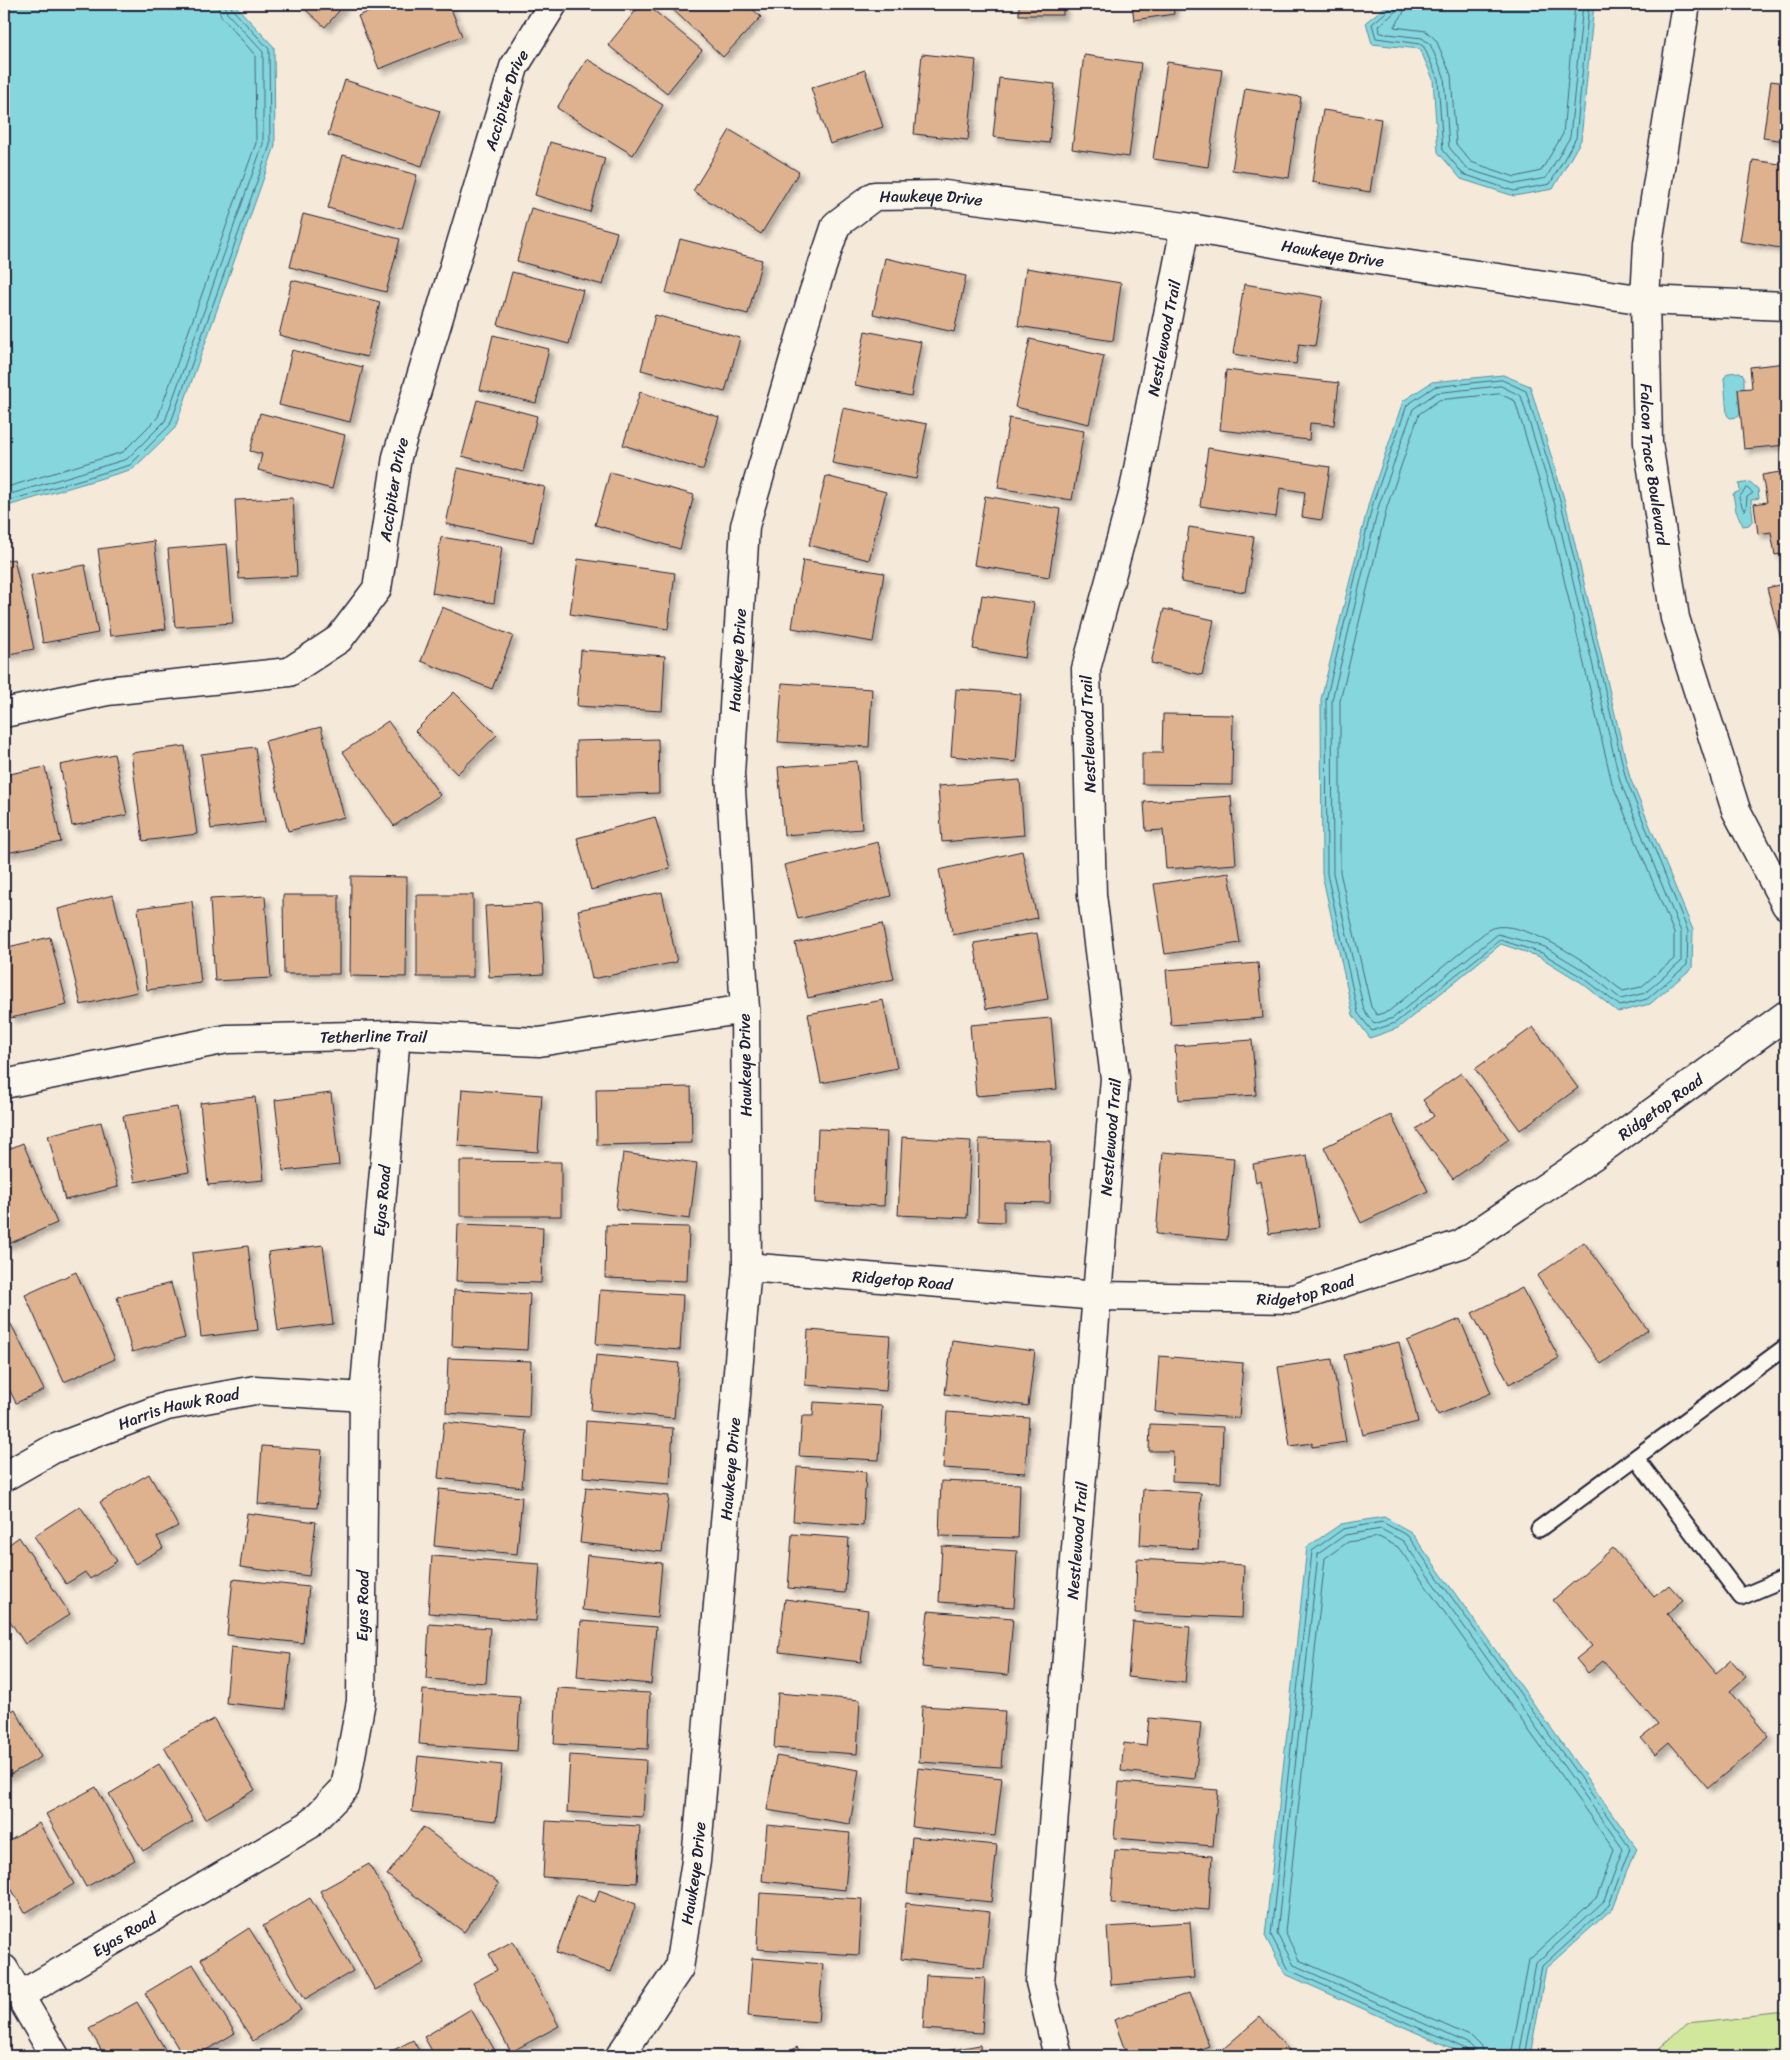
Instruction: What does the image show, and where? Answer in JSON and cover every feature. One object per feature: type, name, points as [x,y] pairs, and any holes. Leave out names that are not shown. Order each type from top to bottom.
[{"type":"street","name":"Falcon Trace Boulevard","points":[[1686,4],[1648,244],[1645,300],[1648,443],[1674,618],[1736,810],[1786,905]]},
{"type":"street","name":"Accipiter Drive","points":[[4,713],[107,691],[289,672],[339,639],[377,589],[397,457],[514,67],[549,5]]},
{"type":"street","name":"Hawkeye Drive","points":[[620,2056],[679,1968],[696,1861],[747,1267],[745,1009],[730,774],[745,526],[813,294],[836,225],[874,196],[945,195],[1185,227],[1323,252],[1645,300],[1786,306]]},
{"type":"street","name":"Nestlewood Trail","points":[[1058,2056],[1040,1982],[1098,1296],[1114,1078],[1092,895],[1086,669],[1133,495],[1185,227]]},
{"type":"street","name":"Tetherline Trail","points":[[4,1084],[227,1039],[396,1035],[538,1042],[745,1009]]},
{"type":"street","name":"Ridgetop Road","points":[[747,1267],[1098,1296],[1293,1298],[1461,1244],[1594,1155],[1786,1015]]},
{"type":"street","name":"Eyas Road","points":[[20,1996],[309,1825],[345,1788],[361,1701],[364,1396],[396,1035]]},
{"type":"street","name":"Harris Hawk Road","points":[[4,1477],[53,1448],[167,1406],[255,1390],[364,1396]]},
{"type":"street","points":[[4,1968],[55,2056]]},
{"type":"lane","points":[[1539,1529],[1784,1348],[1786,1351]]},
{"type":"lane","points":[[1636,1458],[1741,1597],[1786,1578]]},
{"type":"green space","points":[[1786,2013],[1786,2056],[1652,2056],[1686,2024]]},
{"type":"water","points":[[4,4],[234,4],[274,47],[275,146],[175,428],[133,469],[4,507]]},
{"type":"water","points":[[1389,4],[1594,4],[1581,140],[1553,189],[1514,196],[1461,179],[1438,152],[1433,79],[1420,49],[1372,44],[1366,22]]},
{"type":"water","points":[[1740,372],[1744,376],[1744,389],[1738,390],[1740,414],[1738,417],[1730,418],[1727,415],[1724,378],[1728,373]]},
{"type":"water","points":[[1503,375],[1530,386],[1565,502],[1630,778],[1693,930],[1692,968],[1650,1004],[1618,1012],[1582,983],[1540,957],[1501,944],[1398,1028],[1370,1038],[1353,1015],[1322,874],[1321,699],[1369,502],[1403,401],[1432,382]]},
{"type":"water","points":[[1750,482],[1758,489],[1759,498],[1751,500],[1753,520],[1749,525],[1743,526],[1736,511],[1733,494],[1740,491],[1739,484]]},
{"type":"water","points":[[1384,1517],[1411,1532],[1636,1847],[1613,1908],[1546,1968],[1530,2056],[1469,2056],[1285,1974],[1265,1936],[1307,1547],[1341,1524]]},
{"type":"building","points":[[299,4],[345,4],[325,27]]},
{"type":"building","points":[[389,4],[449,4],[462,36],[379,69],[358,16]]},
{"type":"building","points":[[641,4],[646,4],[702,50],[667,93],[608,45]]},
{"type":"building","points":[[667,4],[747,4],[761,17],[723,57]]},
{"type":"building","points":[[1019,4],[1063,4],[1063,15],[1019,15]]},
{"type":"building","points":[[1132,4],[1173,4],[1174,14],[1134,20]]},
{"type":"building","points":[[1786,13],[1786,60],[1779,59]]},
{"type":"building","points":[[922,54],[976,60],[968,140],[914,134]]},
{"type":"building","points":[[1084,55],[1141,63],[1129,157],[1072,149]]},
{"type":"building","points":[[587,59],[663,105],[633,155],[557,108]]},
{"type":"building","points":[[1167,62],[1222,70],[1208,167],[1153,159]]},
{"type":"building","points":[[865,70],[883,127],[830,144],[811,88]]},
{"type":"building","points":[[999,78],[1055,84],[1049,143],[993,137]]},
{"type":"building","points":[[345,80],[440,111],[422,166],[328,135]]},
{"type":"building","points":[[1771,81],[1786,83],[1786,141],[1763,138]]},
{"type":"building","points":[[1245,88],[1301,97],[1289,178],[1232,170]]},
{"type":"building","points":[[1323,110],[1381,119],[1370,192],[1312,182]]},
{"type":"building","points":[[730,130],[799,172],[761,234],[693,191]]},
{"type":"building","points":[[550,142],[605,158],[590,212],[535,195]]},
{"type":"building","points":[[343,155],[417,175],[402,229],[328,208]]},
{"type":"building","points":[[1753,160],[1786,165],[1786,249],[1740,241]]},
{"type":"building","points":[[531,208],[617,232],[603,285],[517,261]]},
{"type":"building","points":[[303,214],[400,239],[386,292],[290,267]]},
{"type":"building","points":[[680,239],[762,260],[748,314],[666,293]]},
{"type":"building","points":[[885,258],[966,276],[954,332],[873,314]]},
{"type":"building","points":[[1026,268],[1121,283],[1113,341],[1018,326]]},
{"type":"building","points":[[512,272],[583,290],[569,344],[498,325]]},
{"type":"building","points":[[292,280],[380,302],[367,357],[279,335]]},
{"type":"building","points":[[1244,284],[1323,297],[1315,346],[1299,344],[1296,364],[1233,354]]},
{"type":"building","points":[[655,315],[740,338],[725,392],[641,370]]},
{"type":"building","points":[[865,331],[921,342],[911,396],[855,385]]},
{"type":"building","points":[[493,335],[549,349],[536,403],[480,390]]},
{"type":"building","points":[[1030,339],[1104,356],[1089,424],[1015,407]]},
{"type":"building","points":[[292,350],[363,367],[350,422],[279,405]]},
{"type":"building","points":[[1786,363],[1786,445],[1744,449],[1738,389],[1752,388],[1750,367]]},
{"type":"building","points":[[1226,370],[1339,383],[1334,425],[1310,423],[1309,440],[1220,430]]},
{"type":"building","points":[[640,392],[719,417],[703,470],[623,445]]},
{"type":"building","points":[[477,400],[537,416],[523,472],[462,456]]},
{"type":"building","points":[[843,408],[927,424],[916,479],[832,463]]},
{"type":"building","points":[[260,413],[345,435],[332,489],[258,470],[262,454],[250,451]]},
{"type":"building","points":[[1009,418],[1084,431],[1072,500],[998,488]]},
{"type":"building","points":[[1208,448],[1330,467],[1322,520],[1302,517],[1305,492],[1280,488],[1276,517],[1200,506]]},
{"type":"building","points":[[458,468],[545,487],[533,542],[446,524]]},
{"type":"building","points":[[1786,471],[1786,553],[1775,555],[1771,532],[1758,534],[1754,504],[1767,502],[1762,475]]},
{"type":"building","points":[[610,472],[694,495],[680,549],[595,525]]},
{"type":"building","points":[[826,476],[886,492],[869,560],[809,545]]},
{"type":"building","points":[[985,496],[1060,509],[1049,577],[974,565]]},
{"type":"building","points":[[293,498],[297,576],[239,579],[235,500]]},
{"type":"building","points":[[1189,527],[1254,537],[1245,592],[1181,582]]},
{"type":"building","points":[[441,537],[502,547],[494,603],[432,593]]},
{"type":"building","points":[[154,541],[166,629],[110,636],[98,549]]},
{"type":"building","points":[[227,544],[233,623],[175,627],[168,549]]},
{"type":"building","points":[[14,559],[34,649],[4,655],[4,561]]},
{"type":"building","points":[[578,559],[675,573],[668,629],[570,614]]},
{"type":"building","points":[[803,560],[884,573],[873,642],[792,628]]},
{"type":"building","points":[[85,565],[98,633],[43,643],[31,575]]},
{"type":"building","points":[[1786,583],[1786,658],[1767,588]]},
{"type":"building","points":[[982,595],[1034,603],[1025,658],[973,649]]},
{"type":"building","points":[[442,607],[513,636],[492,689],[421,661]]},
{"type":"building","points":[[1164,609],[1214,620],[1202,675],[1151,663]]},
{"type":"building","points":[[581,650],[665,656],[662,711],[577,706]]},
{"type":"building","points":[[782,683],[872,689],[869,747],[778,742]]},
{"type":"building","points":[[956,689],[1021,694],[1016,762],[951,756]]},
{"type":"building","points":[[454,692],[497,735],[457,774],[415,731]]},
{"type":"building","points":[[1163,714],[1233,715],[1232,785],[1142,784],[1142,753],[1162,753]]},
{"type":"building","points":[[388,721],[440,795],[394,826],[343,752]]},
{"type":"building","points":[[321,727],[344,817],[288,831],[265,741]]},
{"type":"building","points":[[658,739],[659,793],[577,796],[576,741]]},
{"type":"building","points":[[185,746],[197,834],[143,841],[131,753]]},
{"type":"building","points":[[255,747],[265,822],[211,829],[201,754]]},
{"type":"building","points":[[114,754],[127,815],[72,826],[60,765]]},
{"type":"building","points":[[857,761],[862,829],[784,835],[778,767]]},
{"type":"building","points":[[45,767],[61,842],[6,853],[4,842],[4,775]]},
{"type":"building","points":[[1020,780],[1024,835],[942,842],[938,786]]},
{"type":"building","points":[[1231,796],[1236,864],[1166,869],[1163,830],[1146,831],[1144,802]]},
{"type":"building","points":[[655,817],[670,868],[591,890],[577,838]]},
{"type":"building","points":[[878,842],[891,896],[798,919],[784,865]]},
{"type":"building","points":[[1022,851],[1037,918],[953,935],[939,870]]},
{"type":"building","points":[[1229,873],[1240,943],[1165,954],[1154,884]]},
{"type":"building","points":[[351,876],[407,877],[406,977],[350,976]]},
{"type":"building","points":[[662,892],[677,962],[592,979],[578,910]]},
{"type":"building","points":[[113,895],[137,992],[81,1005],[58,909]]},
{"type":"building","points":[[283,895],[339,895],[339,974],[284,974]]},
{"type":"building","points":[[417,895],[473,895],[473,977],[417,977]]},
{"type":"building","points":[[265,896],[271,978],[215,981],[210,899]]},
{"type":"building","points":[[192,901],[201,983],[147,990],[138,908]]},
{"type":"building","points":[[541,904],[544,974],[489,977],[485,906]]},
{"type":"building","points":[[882,924],[894,979],[808,998],[795,943]]},
{"type":"building","points":[[1037,933],[1048,999],[986,1009],[974,943]]},
{"type":"building","points":[[50,937],[67,1005],[11,1018],[4,988],[4,948]]},
{"type":"building","points":[[1258,963],[1263,1018],[1171,1025],[1166,970]]},
{"type":"building","points":[[883,1000],[897,1068],[821,1083],[808,1014]]},
{"type":"building","points":[[1051,1018],[1057,1089],[976,1096],[970,1025]]},
{"type":"building","points":[[1533,1027],[1578,1088],[1520,1130],[1475,1069]]},
{"type":"building","points":[[1252,1040],[1256,1095],[1179,1100],[1175,1046]]},
{"type":"building","points":[[1461,1073],[1509,1139],[1453,1179],[1416,1129],[1434,1116],[1423,1100]]},
{"type":"building","points":[[691,1087],[692,1143],[597,1145],[596,1089]]},
{"type":"building","points":[[462,1089],[542,1095],[538,1152],[458,1146]]},
{"type":"building","points":[[331,1093],[339,1165],[283,1171],[275,1100]]},
{"type":"building","points":[[255,1097],[264,1180],[208,1185],[200,1103]]},
{"type":"building","points":[[177,1107],[189,1172],[135,1182],[123,1116]]},
{"type":"building","points":[[1391,1115],[1428,1191],[1361,1223],[1324,1147]]},
{"type":"building","points":[[101,1122],[118,1187],[65,1200],[48,1135]]},
{"type":"building","points":[[818,1129],[887,1132],[884,1206],[815,1203]]},
{"type":"building","points":[[902,1137],[971,1141],[967,1218],[898,1215]]},
{"type":"building","points":[[979,1139],[1051,1141],[1050,1203],[1004,1202],[1004,1222],[978,1221]]},
{"type":"building","points":[[23,1143],[57,1223],[6,1245],[4,1240],[4,1151]]},
{"type":"building","points":[[1163,1152],[1234,1158],[1227,1240],[1156,1234]]},
{"type":"building","points":[[623,1153],[697,1163],[690,1219],[616,1209]]},
{"type":"building","points":[[1307,1155],[1319,1227],[1269,1234],[1260,1181],[1256,1183],[1253,1164]]},
{"type":"building","points":[[460,1161],[561,1162],[561,1216],[460,1216]]},
{"type":"building","points":[[458,1224],[543,1227],[541,1283],[456,1281]]},
{"type":"building","points":[[606,1225],[689,1227],[687,1281],[605,1278]]},
{"type":"building","points":[[1584,1242],[1648,1330],[1601,1364],[1537,1276]]},
{"type":"building","points":[[323,1245],[333,1324],[278,1331],[268,1252]]},
{"type":"building","points":[[248,1246],[258,1330],[201,1337],[192,1253]]},
{"type":"building","points":[[76,1272],[115,1359],[64,1382],[25,1295]]},
{"type":"building","points":[[171,1283],[185,1338],[132,1352],[117,1297]]},
{"type":"building","points":[[1522,1288],[1559,1358],[1509,1384],[1472,1313]]},
{"type":"building","points":[[454,1290],[530,1294],[527,1350],[452,1346]]},
{"type":"building","points":[[600,1290],[683,1295],[680,1350],[596,1344]]},
{"type":"building","points":[[1460,1319],[1491,1393],[1438,1415],[1407,1341]]},
{"type":"building","points":[[11,1324],[44,1390],[16,1403],[4,1379],[4,1327]]},
{"type":"building","points":[[808,1330],[890,1336],[886,1391],[805,1385]]},
{"type":"building","points":[[952,1340],[1035,1351],[1028,1406],[945,1394]]},
{"type":"building","points":[[1399,1342],[1418,1422],[1363,1435],[1344,1355]]},
{"type":"building","points":[[596,1355],[679,1363],[674,1418],[591,1410]]},
{"type":"building","points":[[1159,1356],[1243,1363],[1239,1418],[1155,1412]]},
{"type":"building","points":[[448,1358],[531,1361],[529,1418],[446,1413]]},
{"type":"building","points":[[1332,1359],[1346,1442],[1312,1447],[1312,1443],[1290,1446],[1278,1367]]},
{"type":"building","points":[[814,1402],[882,1406],[879,1460],[799,1456],[802,1416],[813,1416]]},
{"type":"building","points":[[947,1412],[1029,1418],[1025,1473],[943,1468]]},
{"type":"building","points":[[586,1421],[673,1428],[670,1484],[583,1477]]},
{"type":"building","points":[[444,1422],[527,1431],[522,1487],[438,1478]]},
{"type":"building","points":[[1150,1424],[1223,1427],[1221,1483],[1172,1481],[1173,1451],[1149,1451]]},
{"type":"building","points":[[262,1446],[322,1450],[317,1508],[258,1504]]},
{"type":"building","points":[[797,1467],[866,1472],[863,1526],[793,1521]]},
{"type":"building","points":[[149,1474],[178,1526],[157,1537],[163,1548],[135,1564],[100,1502]]},
{"type":"building","points":[[941,1481],[1020,1484],[1018,1538],[939,1536]]},
{"type":"building","points":[[586,1487],[669,1496],[662,1552],[580,1543]]},
{"type":"building","points":[[439,1489],[522,1497],[517,1554],[434,1546]]},
{"type":"building","points":[[1143,1489],[1201,1493],[1198,1549],[1140,1545]]},
{"type":"building","points":[[80,1506],[117,1561],[90,1579],[85,1572],[66,1584],[34,1536]]},
{"type":"building","points":[[247,1513],[316,1522],[309,1576],[240,1567]]},
{"type":"building","points":[[792,1534],[849,1538],[845,1593],[788,1588]]},
{"type":"building","points":[[19,1537],[70,1614],[25,1644],[4,1612],[4,1548]]},
{"type":"building","points":[[942,1546],[1017,1551],[1014,1607],[939,1602]]},
{"type":"building","points":[[1613,1548],[1654,1597],[1669,1585],[1683,1601],[1667,1614],[1716,1673],[1731,1660],[1746,1677],[1730,1691],[1769,1737],[1708,1788],[1669,1742],[1655,1754],[1641,1738],[1658,1725],[1603,1661],[1588,1673],[1576,1659],[1592,1646],[1553,1600]]},
{"type":"building","points":[[587,1555],[662,1563],[657,1618],[582,1610]]},
{"type":"building","points":[[432,1556],[540,1564],[536,1621],[428,1613]]},
{"type":"building","points":[[1137,1559],[1244,1565],[1242,1618],[1135,1613]]},
{"type":"building","points":[[233,1579],[309,1587],[303,1643],[227,1635]]},
{"type":"building","points":[[785,1599],[868,1610],[861,1662],[779,1652]]},
{"type":"building","points":[[928,1611],[1013,1618],[1008,1675],[922,1667]]},
{"type":"building","points":[[581,1621],[656,1627],[651,1684],[577,1677]]},
{"type":"building","points":[[1133,1622],[1190,1627],[1185,1683],[1128,1677]]},
{"type":"building","points":[[429,1624],[490,1628],[486,1683],[426,1679]]},
{"type":"building","points":[[231,1647],[291,1654],[285,1709],[226,1703]]},
{"type":"building","points":[[557,1688],[650,1693],[648,1749],[554,1744]]},
{"type":"building","points":[[423,1690],[520,1696],[517,1751],[419,1744]]},
{"type":"building","points":[[778,1693],[860,1700],[857,1754],[774,1748]]},
{"type":"building","points":[[922,1706],[1005,1711],[1001,1767],[919,1762]]},
{"type":"building","points":[[15,1709],[41,1757],[4,1778],[4,1715]]},
{"type":"building","points":[[1149,1718],[1201,1723],[1195,1779],[1121,1771],[1124,1743],[1146,1746]]},
{"type":"building","points":[[214,1719],[255,1790],[205,1819],[164,1747]]},
{"type":"building","points":[[570,1755],[646,1760],[643,1817],[567,1812]]},
{"type":"building","points":[[418,1756],[502,1765],[496,1821],[412,1812]]},
{"type":"building","points":[[776,1756],[859,1770],[850,1824],[767,1810]]},
{"type":"building","points":[[159,1764],[193,1821],[143,1851],[109,1794]]},
{"type":"building","points":[[918,1768],[1002,1778],[995,1836],[912,1827]]},
{"type":"building","points":[[1119,1782],[1218,1790],[1213,1846],[1114,1838]]},
{"type":"building","points":[[96,1787],[135,1860],[86,1887],[46,1814]]},
{"type":"building","points":[[546,1821],[640,1826],[637,1883],[543,1877]]},
{"type":"building","points":[[39,1823],[74,1884],[25,1913],[4,1876],[4,1844]]},
{"type":"building","points":[[767,1825],[850,1833],[845,1890],[762,1881]]},
{"type":"building","points":[[423,1827],[499,1884],[464,1932],[387,1875]]},
{"type":"building","points":[[912,1837],[997,1845],[991,1902],[907,1893]]},
{"type":"building","points":[[1115,1850],[1212,1856],[1209,1910],[1111,1903]]},
{"type":"building","points":[[369,1864],[425,1963],[375,1990],[320,1891]]},
{"type":"building","points":[[599,1890],[636,1904],[611,1972],[556,1953],[577,1895],[595,1902]]},
{"type":"building","points":[[760,1893],[862,1899],[859,1955],[757,1949]]},
{"type":"building","points":[[310,1898],[353,1971],[305,1999],[263,1926]]},
{"type":"building","points":[[906,1903],[990,1912],[984,1968],[901,1959]]},
{"type":"building","points":[[1190,1922],[1194,1978],[1111,1985],[1107,1927]]},
{"type":"building","points":[[249,1928],[301,2010],[253,2041],[201,1959]]},
{"type":"building","points":[[513,1941],[559,2026],[511,2052],[473,1983],[497,1970],[489,1954]]},
{"type":"building","points":[[752,1958],[823,1964],[818,2022],[748,2016]]},
{"type":"building","points":[[193,1964],[235,2033],[196,2056],[183,2056],[145,1993]]},
{"type":"building","points":[[926,1975],[985,1978],[982,2033],[923,2029]]},
{"type":"building","points":[[1189,1993],[1209,2046],[1182,2056],[1127,2056],[1114,2020]]},
{"type":"building","points":[[137,2002],[169,2056],[105,2056],[89,2029]]},
{"type":"building","points":[[471,2009],[498,2056],[435,2056],[424,2037]]},
{"type":"building","points":[[1260,2017],[1294,2056],[1215,2056]]},
{"type":"building","points":[[413,2040],[422,2056],[382,2056]]},
{"type":"building","points":[[980,2045],[981,2056],[915,2056]]},
{"type":"building","points":[[797,2047],[804,2056],[783,2056]]}]
